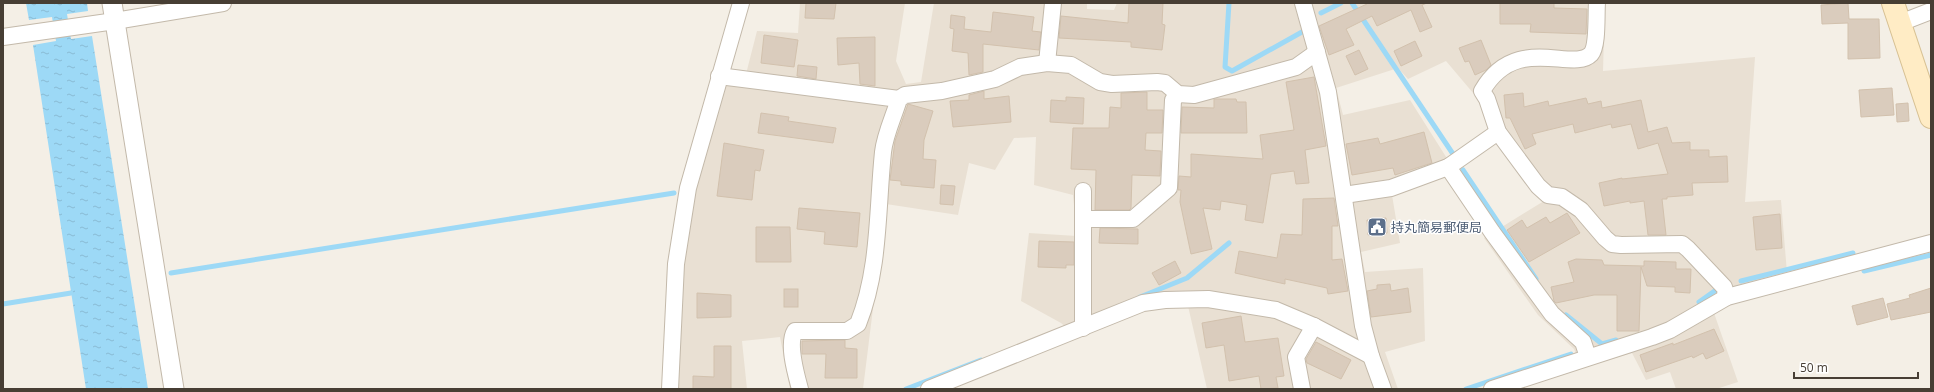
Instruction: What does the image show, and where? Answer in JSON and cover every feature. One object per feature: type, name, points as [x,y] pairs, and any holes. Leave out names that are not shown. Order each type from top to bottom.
[{"type":"main road","points":[[1897,13],[1931,117]]},
{"type":"street","points":[[3,37],[76,25],[113,12],[223,3]]},
{"type":"street","points":[[670,389],[676,264],[688,188],[741,3]]},
{"type":"street","points":[[1047,63],[1053,3]]},
{"type":"street","points":[[1303,3],[1328,92],[1363,326],[1371,356],[1383,389]]},
{"type":"street","points":[[1597,3],[1595,47],[1591,54],[1579,59],[1532,57],[1515,60],[1501,69],[1487,83],[1482,91],[1487,99],[1498,132],[1538,186],[1548,195],[1562,197],[1582,210],[1605,238],[1612,244],[1682,244],[1724,287],[1728,297]]},
{"type":"street","points":[[1897,13],[1931,11]]},
{"type":"street","points":[[113,12],[174,389]]},
{"type":"street","points":[[800,389],[794,362],[791,337],[795,331],[847,330],[858,324],[865,306],[872,279],[878,226],[883,150],[899,99],[905,95],[942,91],[996,79],[1020,67],[1047,63],[1072,65],[1100,82],[1112,84],[1165,83],[1178,94],[1194,95],[1296,66],[1317,52]]},
{"type":"street","points":[[719,76],[899,99]]},
{"type":"street","points":[[1083,219],[1133,219],[1169,188],[1173,100],[1178,94]]},
{"type":"street","points":[[1344,195],[1391,188],[1448,167],[1498,132]]},
{"type":"street","points":[[1448,167],[1492,232],[1552,314],[1583,342],[1588,357]]},
{"type":"street","points":[[1083,191],[1083,328]]},
{"type":"street","points":[[1492,389],[1670,330],[1728,297],[1931,243]]},
{"type":"street","points":[[930,389],[1143,303],[1165,300],[1208,299],[1276,310],[1314,326],[1371,356]]},
{"type":"street","points":[[1302,389],[1296,357],[1314,326]]},
{"type":"shaded area","points":[[800,3],[905,3],[896,61],[906,84],[921,82],[934,3],[1087,3],[1087,9],[1114,10],[1117,3],[1605,3],[1603,71],[1755,57],[1745,202],[1781,200],[1787,273],[1790,286],[1731,302],[1714,313],[1738,382],[1716,389],[1676,389],[1670,372],[1646,380],[1632,353],[1582,368],[1574,349],[1538,315],[1484,238],[1544,201],[1479,100],[1446,61],[1408,79],[1398,68],[1336,88],[1343,115],[1410,100],[1455,171],[1392,195],[1400,243],[1361,252],[1365,272],[1423,268],[1425,341],[1385,352],[1398,389],[1207,389],[1188,306],[1144,311],[1078,338],[1061,323],[1021,301],[1029,233],[1077,236],[1073,195],[1034,185],[1036,137],[1014,138],[995,170],[969,163],[958,215],[886,204],[863,389],[790,389],[780,337],[742,341],[747,389],[663,389],[667,266],[681,181],[714,68],[746,74],[757,31],[798,33]]},
{"type":"water","points":[[26,3],[87,3],[88,11],[67,14],[71,39],[92,36],[148,389],[86,389],[33,45],[56,41],[52,17],[29,20]]},
{"type":"building","points":[[806,3],[836,3],[834,19],[805,18]]},
{"type":"building","points":[[1129,3],[1163,3],[1162,24],[1165,25],[1162,50],[1131,47],[1131,42],[1059,38],[1061,16],[1128,23]]},
{"type":"building","points":[[1367,3],[1427,3],[1422,5],[1432,27],[1420,32],[1411,10],[1377,26],[1372,16],[1346,29],[1354,45],[1329,55],[1319,26]]},
{"type":"building","points":[[1500,3],[1554,3],[1554,8],[1587,9],[1586,34],[1530,32],[1531,24],[1500,24]]},
{"type":"building","points":[[1848,3],[1849,19],[1879,19],[1880,58],[1848,59],[1848,23],[1822,24],[1821,5]]},
{"type":"building","points":[[993,12],[1034,17],[1032,31],[1041,32],[1039,50],[983,44],[983,72],[969,75],[968,53],[952,51],[954,29],[950,28],[951,15],[965,17],[964,29],[991,32]]},
{"type":"building","points":[[764,35],[798,40],[794,67],[761,63]]},
{"type":"building","points":[[875,37],[875,86],[860,84],[859,63],[838,65],[837,38]]},
{"type":"building","points":[[1481,40],[1491,65],[1486,70],[1475,75],[1469,61],[1465,62],[1459,48]]},
{"type":"building","points":[[1415,41],[1422,56],[1401,66],[1394,51]]},
{"type":"building","points":[[1359,50],[1368,69],[1355,75],[1346,56]]},
{"type":"building","points":[[798,65],[817,67],[816,79],[797,76]]},
{"type":"building","points":[[1314,77],[1326,146],[1305,150],[1309,183],[1296,184],[1294,171],[1271,174],[1263,223],[1245,220],[1247,205],[1221,201],[1220,210],[1203,208],[1212,249],[1191,254],[1180,202],[1181,190],[1178,190],[1179,176],[1191,177],[1191,154],[1263,159],[1260,135],[1294,130],[1286,82]]},
{"type":"building","points":[[1892,88],[1894,115],[1861,117],[1859,90]]},
{"type":"building","points":[[984,91],[984,99],[1009,96],[1011,122],[953,127],[950,101],[969,100],[969,95]]},
{"type":"building","points":[[1147,92],[1147,110],[1163,110],[1162,133],[1146,133],[1145,150],[1161,151],[1160,176],[1132,175],[1131,208],[1129,210],[1095,210],[1096,170],[1071,169],[1073,128],[1109,128],[1110,107],[1121,108],[1121,93]]},
{"type":"building","points":[[1523,93],[1524,107],[1548,101],[1549,106],[1586,98],[1588,104],[1601,101],[1602,108],[1641,100],[1648,132],[1667,127],[1672,143],[1690,142],[1690,150],[1709,150],[1709,157],[1727,156],[1728,182],[1692,183],[1693,195],[1667,197],[1667,199],[1662,199],[1666,235],[1648,235],[1644,201],[1630,203],[1630,201],[1604,206],[1599,183],[1622,178],[1668,174],[1658,143],[1638,149],[1631,124],[1612,128],[1611,124],[1575,133],[1573,124],[1532,134],[1536,144],[1525,149],[1510,118],[1506,118],[1504,95]]},
{"type":"building","points":[[1066,97],[1084,98],[1083,124],[1050,122],[1051,100],[1066,101]]},
{"type":"building","points":[[1214,99],[1236,99],[1237,102],[1246,102],[1247,133],[1181,133],[1182,107],[1214,108]]},
{"type":"building","points":[[1908,103],[1909,121],[1897,122],[1896,104]]},
{"type":"building","points":[[908,104],[933,111],[924,140],[923,159],[936,160],[934,188],[901,185],[901,181],[890,180],[895,141]]},
{"type":"building","points":[[761,113],[789,117],[788,121],[836,128],[833,143],[758,133]]},
{"type":"building","points":[[1424,132],[1432,163],[1395,175],[1393,168],[1352,175],[1346,144],[1378,138],[1380,144]]},
{"type":"building","points":[[724,143],[764,150],[760,171],[755,170],[752,200],[717,196]]},
{"type":"building","points":[[941,185],[955,186],[953,205],[940,204]]},
{"type":"building","points":[[1334,198],[1338,226],[1332,226],[1332,260],[1342,259],[1348,291],[1328,294],[1327,288],[1285,279],[1285,284],[1235,273],[1239,251],[1277,258],[1281,234],[1302,235],[1303,199]]},
{"type":"building","points":[[799,208],[860,213],[857,247],[824,244],[825,232],[797,229]]},
{"type":"building","points":[[1567,213],[1580,233],[1529,262],[1507,230],[1522,220],[1527,228],[1546,217],[1550,223]]},
{"type":"building","points":[[1780,214],[1782,248],[1756,250],[1753,217]]},
{"type":"building","points":[[1386,218],[1387,233],[1368,235],[1367,220]]},
{"type":"building","points":[[756,227],[790,227],[791,262],[756,262]]},
{"type":"building","points":[[1100,228],[1138,229],[1138,244],[1099,243]]},
{"type":"building","points":[[1039,241],[1074,242],[1074,265],[1066,265],[1066,268],[1038,267]]},
{"type":"building","points":[[1576,259],[1602,260],[1604,265],[1644,266],[1644,261],[1676,262],[1676,269],[1691,269],[1690,293],[1675,292],[1675,287],[1647,286],[1641,267],[1639,331],[1617,331],[1617,295],[1594,295],[1556,303],[1554,301],[1551,287],[1574,282],[1568,262]]},
{"type":"building","points":[[1175,261],[1181,273],[1159,285],[1152,273]]},
{"type":"building","points":[[1390,284],[1391,291],[1408,288],[1411,312],[1371,317],[1367,291],[1377,289],[1377,285]]},
{"type":"building","points":[[1931,288],[1931,312],[1891,320],[1887,304],[1910,298],[1909,295]]},
{"type":"building","points":[[784,289],[798,289],[798,307],[784,307]]},
{"type":"building","points":[[697,293],[731,295],[731,317],[697,318]]},
{"type":"building","points":[[1883,298],[1888,317],[1857,325],[1852,306]]},
{"type":"building","points":[[1241,316],[1245,342],[1278,338],[1284,376],[1276,377],[1278,388],[1261,389],[1259,376],[1229,381],[1224,345],[1206,348],[1202,323]]},
{"type":"building","points":[[1714,329],[1724,351],[1706,359],[1703,353],[1693,358],[1692,356],[1646,372],[1640,355],[1673,343],[1673,345]]},
{"type":"building","points":[[845,340],[845,348],[857,349],[857,378],[825,378],[826,354],[802,354],[802,341]]},
{"type":"building","points":[[1316,342],[1351,360],[1341,379],[1307,363],[1306,359]]},
{"type":"building","points":[[714,346],[731,346],[731,389],[693,389],[693,376],[714,377]]},
{"type":"waterway","points":[[1229,3],[1225,67],[1232,71],[1302,32]]},
{"type":"waterway","points":[[1321,13],[1341,3]]},
{"type":"waterway","points":[[1352,3],[1453,154]]},
{"type":"waterway","points":[[1463,170],[1536,279]]},
{"type":"waterway","points":[[171,273],[674,193]]},
{"type":"waterway","points":[[1140,297],[1187,278],[1229,243]]},
{"type":"waterway","points":[[1741,281],[1853,253]]},
{"type":"waterway","points":[[1864,271],[1931,255]]},
{"type":"waterway","points":[[1699,302],[1716,290]]},
{"type":"waterway","points":[[3,304],[71,293]]},
{"type":"waterway","points":[[1566,315],[1602,344],[1616,340]]},
{"type":"waterway","points":[[1466,389],[1571,354]]},
{"type":"waterway","points":[[906,389],[981,360]]},
{"type":"place","name":"持丸簡易郵便局","points":[[1377,227]]}]
